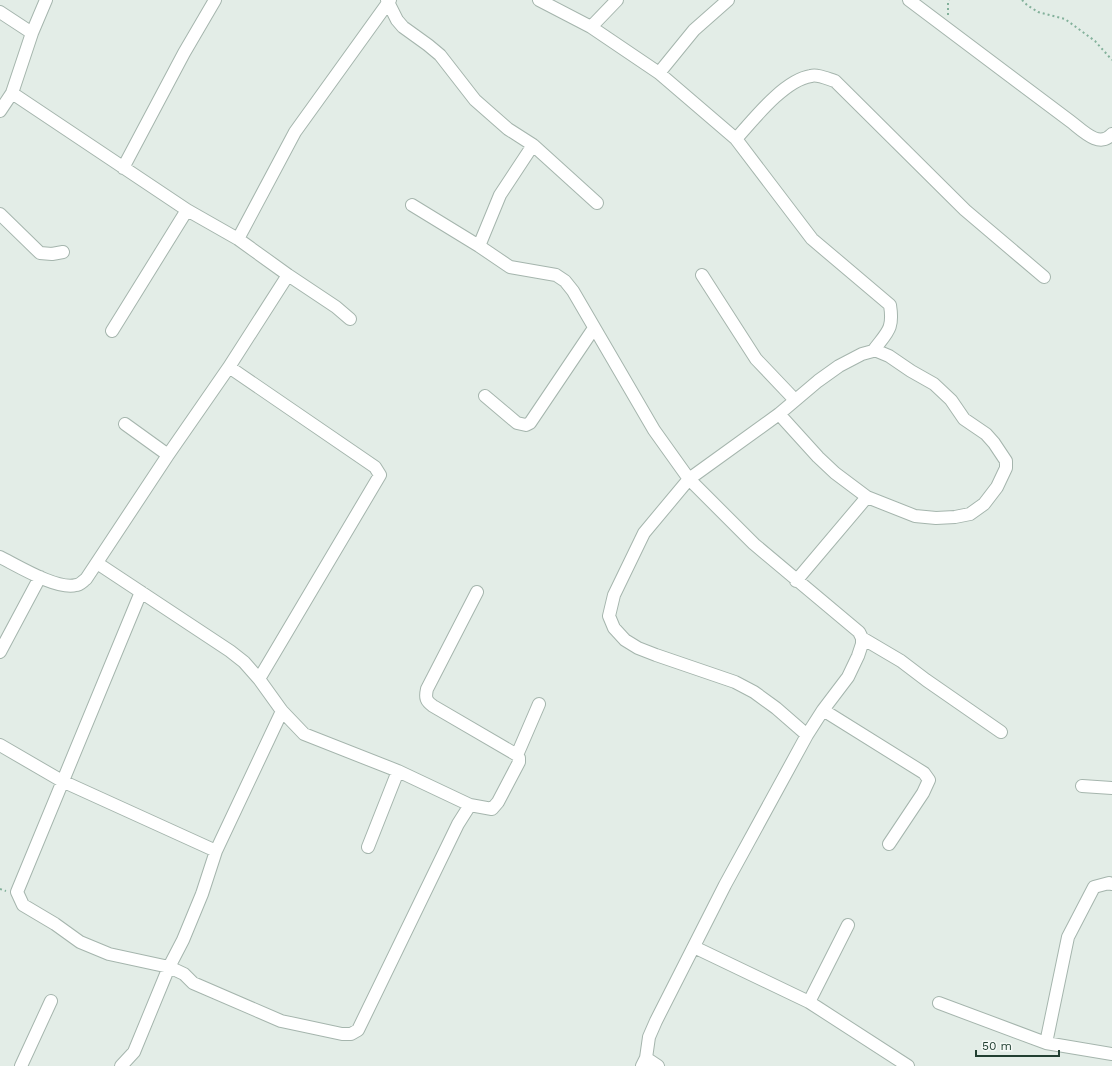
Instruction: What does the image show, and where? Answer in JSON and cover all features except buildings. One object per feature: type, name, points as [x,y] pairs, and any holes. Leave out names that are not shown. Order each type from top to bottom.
[{"type":"street","points":[[0,111],[12,93],[32,33],[46,0]]},
{"type":"street","points":[[124,168],[184,53],[215,0]]},
{"type":"street","points":[[539,0],[591,27],[659,73],[736,139],[812,239],[890,305],[892,319],[890,330],[873,351]]},
{"type":"street","points":[[591,27],[617,0]]},
{"type":"street","points":[[659,73],[694,30],[728,0]]},
{"type":"street","points":[[909,0],[1097,140],[1109,138],[1112,134]]},
{"type":"street","points":[[389,1],[397,20],[403,27],[440,55],[475,100],[508,129],[533,145],[597,203]]},
{"type":"street","points":[[238,239],[295,132],[389,1]]},
{"type":"street","points":[[0,12],[32,33]]},
{"type":"street","points":[[736,139],[769,102],[794,82],[812,75],[835,81],[965,210],[1044,277]]},
{"type":"street","points":[[12,93],[187,210],[238,239],[336,307],[350,319]]},
{"type":"street","points":[[479,246],[500,195],[533,145]]},
{"type":"street","points":[[412,205],[510,267],[556,275],[565,281],[573,291],[654,430],[689,479],[754,544],[796,581],[859,632],[862,638],[862,644],[858,656],[848,677],[823,710],[807,735],[725,885],[649,1037],[644,1062],[658,1066]]},
{"type":"street","points":[[112,331],[187,210]]},
{"type":"street","points":[[0,214],[40,253],[52,254],[63,252]]},
{"type":"street","points":[[0,557],[55,583],[68,586],[78,585],[86,579],[168,455],[229,367],[288,275]]},
{"type":"street","points":[[702,275],[756,359],[795,400]]},
{"type":"street","points":[[485,396],[517,423],[526,425],[530,423],[594,328]]},
{"type":"street","points":[[779,414],[818,457],[835,473],[867,498],[914,516],[936,518],[955,517],[970,514],[984,504],[996,488],[1006,468],[1006,461],[986,434],[964,419],[950,400],[934,384],[911,371],[890,356],[873,351],[862,354],[839,366],[779,414],[689,479],[644,533],[614,594],[609,616],[614,628],[625,640],[638,648],[735,682],[754,692],[776,708],[807,735]]},
{"type":"street","points":[[229,367],[375,466],[380,475],[259,679]]},
{"type":"street","points":[[124,424],[168,455]]},
{"type":"street","points":[[796,581],[867,498]]},
{"type":"street","points":[[98,563],[230,651],[244,662],[259,679],[282,712],[304,734],[316,740],[398,770],[470,805],[492,808],[495,806],[519,762],[519,758],[433,706],[427,702],[425,696],[431,681],[477,592]]},
{"type":"street","points":[[0,652],[40,577]]},
{"type":"street","points":[[141,592],[17,892],[23,905],[55,924],[80,942],[109,954],[169,967],[184,974],[193,984],[281,1021],[342,1034],[351,1034],[358,1030],[455,831],[470,805]]},
{"type":"street","points":[[862,638],[901,660],[926,680],[1001,732]]},
{"type":"street","points":[[516,755],[539,704]]},
{"type":"street","points":[[823,710],[928,776],[929,780],[923,793],[889,844]]},
{"type":"street","points":[[121,1066],[134,1052],[169,967],[183,940],[202,894],[216,851],[282,712]]},
{"type":"street","points":[[0,745],[62,781],[216,851]]},
{"type":"street","points":[[368,847],[398,770]]},
{"type":"street","points":[[1082,786],[1112,788]]},
{"type":"street","points":[[1046,1043],[1068,937],[1094,887],[1108,882],[1112,884]]},
{"type":"street","points":[[809,1002],[848,925]]},
{"type":"street","points":[[694,947],[809,1002],[908,1066]]},
{"type":"street","points":[[21,1066],[51,1001]]},
{"type":"street","points":[[940,1003],[1046,1043],[1112,1054]]},
{"type":"path","points":[[1022,0],[1026,5],[1038,12],[1065,19],[1095,41],[1112,60]]}]
